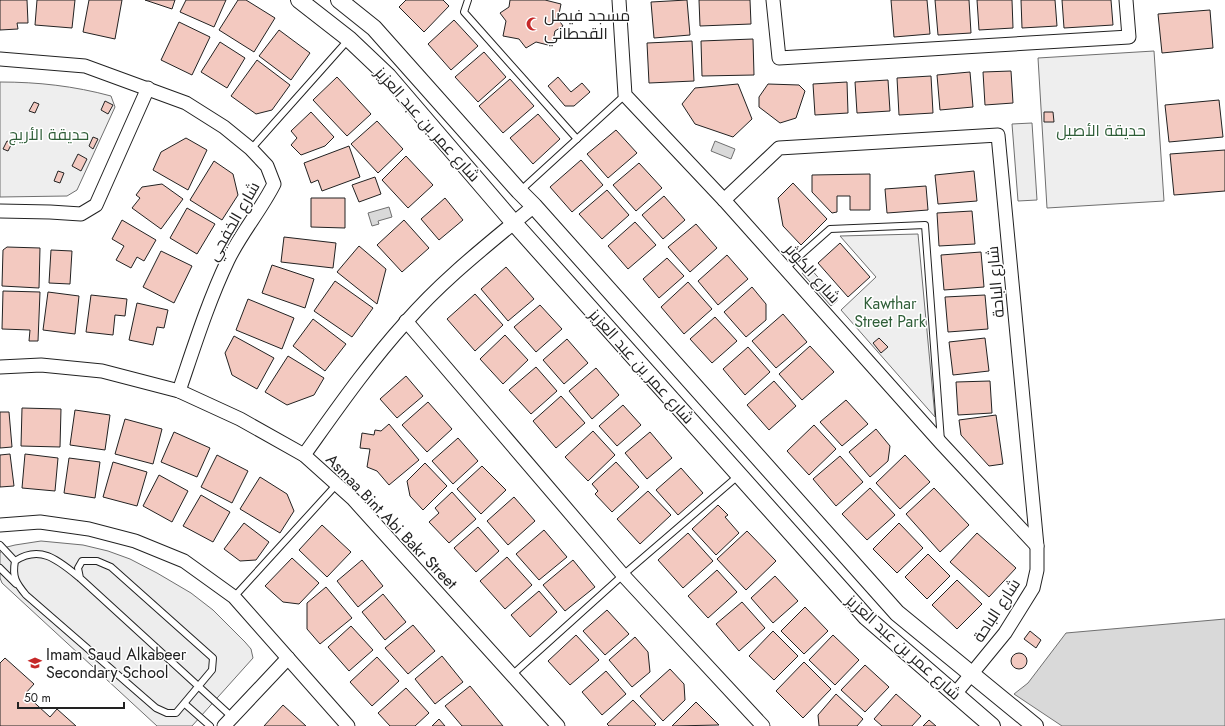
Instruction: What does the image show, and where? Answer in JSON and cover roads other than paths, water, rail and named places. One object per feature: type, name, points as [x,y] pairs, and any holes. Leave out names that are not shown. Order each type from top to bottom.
[{"type":"street","points":[[338,0],[374,28],[896,613],[1035,726]]},
{"type":"street","points":[[618,0],[625,95]]},
{"type":"street","points":[[773,0],[779,58],[1129,37],[1126,0]]},
{"type":"street","name":"شارع عمر بن عبد العزيز","points":[[304,1],[388,76],[514,223],[866,617],[992,726]]},
{"type":"street","name":"شارع الخفجي","points":[[0,58],[85,66],[186,103],[224,127],[251,149],[267,166],[274,184],[229,258],[211,298],[179,391]]},
{"type":"street","points":[[0,211],[81,214],[96,205],[148,88]]},
{"type":"street","name":"شارع الكوثر","points":[[625,95],[724,200],[941,443],[1037,546]]},
{"type":"street","name":"شارع الباحة","points":[[724,200],[779,148],[998,135],[1037,546],[1037,570],[1033,588],[1005,633],[955,694]]},
{"type":"street","points":[[304,455],[364,371],[406,321],[458,270],[534,206]]},
{"type":"street","points":[[406,321],[623,576],[763,726]]},
{"type":"street","name":"Asmaa Bint Abi Bakr Street","points":[[0,367],[41,365],[102,371],[179,391],[240,419],[304,455],[353,499],[558,726]]},
{"type":"street","points":[[0,525],[40,522],[89,529],[135,541],[184,562],[234,597],[348,726]]},
{"type":"street","points":[[228,722],[288,658]]},
{"type":"lane","points":[[468,0],[464,12],[577,139]]},
{"type":"lane","points":[[251,149],[348,39]]},
{"type":"lane","points":[[519,191],[625,95]]},
{"type":"lane","points":[[786,268],[830,229],[925,225],[941,443]]},
{"type":"lane","points":[[512,675],[623,576],[740,475]]},
{"type":"lane","points":[[234,597],[337,484]]},
{"type":"lane","points":[[0,545],[15,561]]},
{"type":"lane","points":[[16,584],[13,570],[15,561],[25,555],[44,554],[63,564],[199,688],[228,722]]},
{"type":"lane","points":[[0,568],[26,595],[156,708],[167,713],[176,713],[199,688],[212,670],[213,658],[111,566],[97,561],[82,561],[78,568],[80,578]]},
{"type":"lane","points":[[185,704],[210,726]]},
{"type":"place","name":"مسجد فيصل القحطاني","points":[[533,24]]},
{"type":"place","name":"Imam Saud Alkabeer Secondary School","points":[[35,663]]},
{"type":"park label","name":"حديقة الأصيل","points":[[1101,130]]},
{"type":"park label","name":"حديقة الأريج","points":[[49,134]]},
{"type":"park label","name":"Kawthar Street Park","points":[[890,312]]}]
